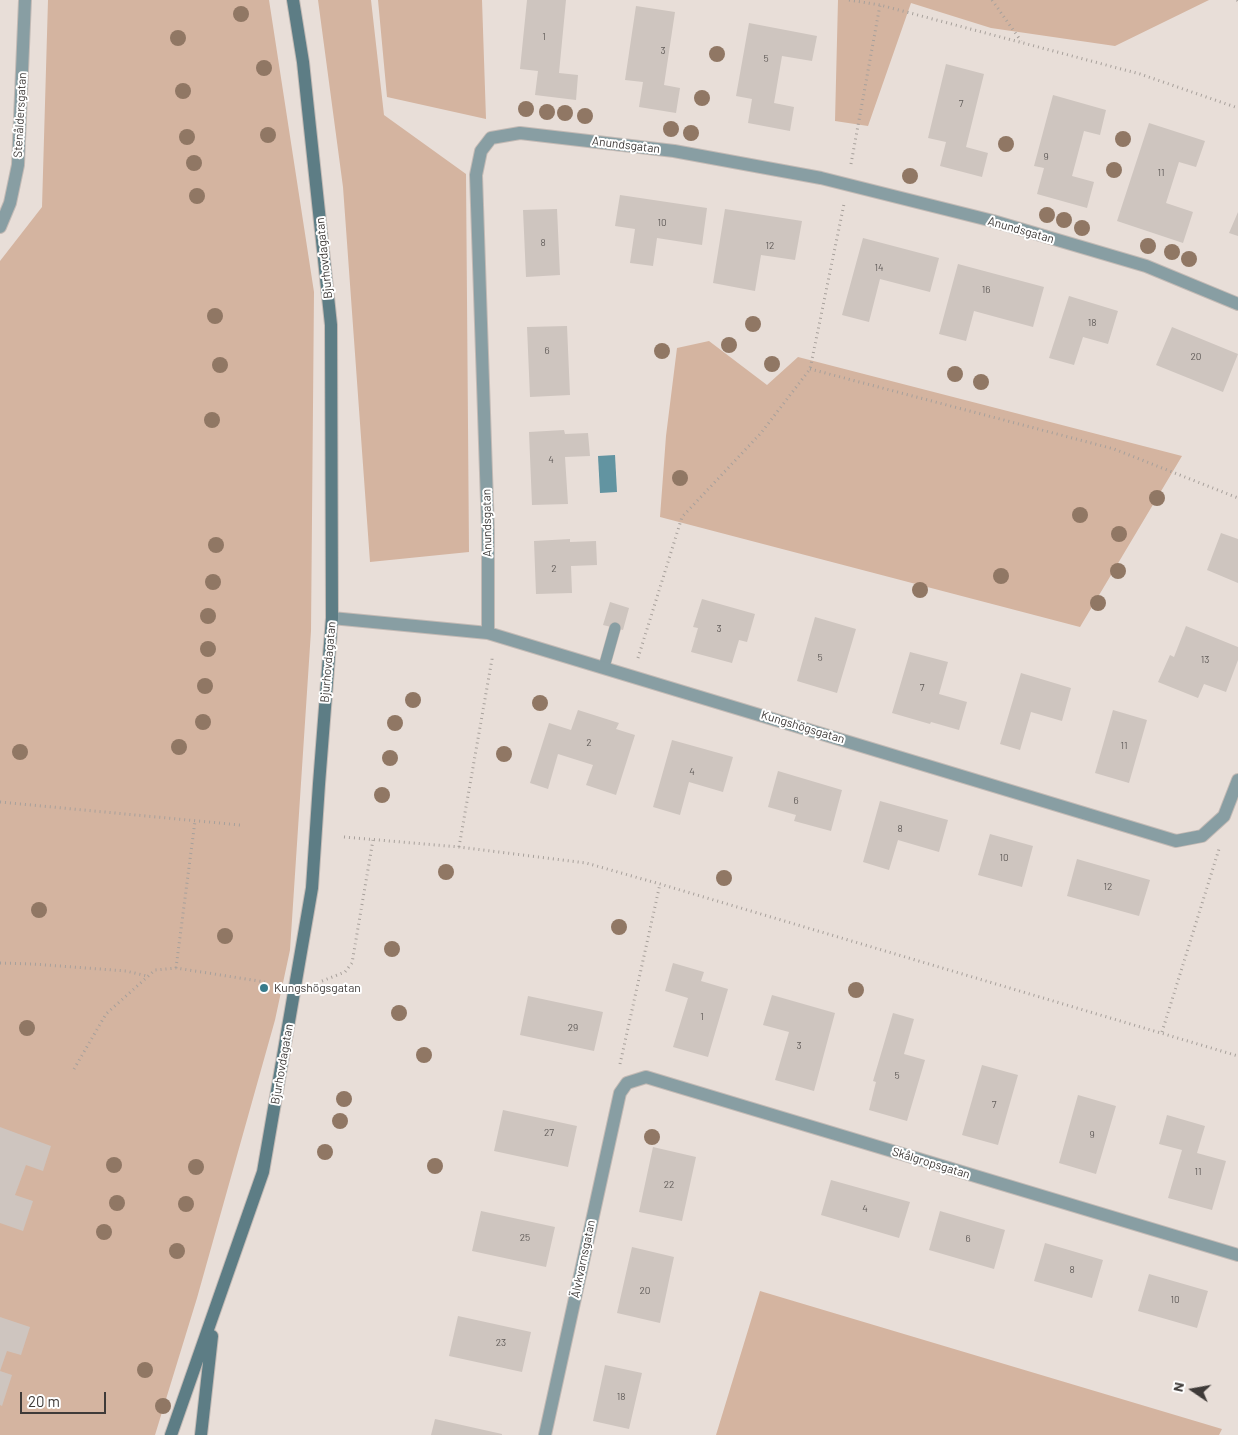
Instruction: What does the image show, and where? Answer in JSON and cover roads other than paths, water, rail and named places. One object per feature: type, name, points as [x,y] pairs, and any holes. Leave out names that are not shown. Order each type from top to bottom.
[{"type":"main road","name":"Bjurhovdagatan","points":[[172,1435],[263,1172],[312,888],[318,784],[332,618],[331,325],[303,62],[293,0]]},
{"type":"main road","name":"Bjurhovdagatan","points":[[201,1435],[214,1314]]},
{"type":"street","name":"Stenåldersgatan","points":[[0,227],[10,204],[18,165],[26,0]]},
{"type":"street","name":"Anundsgatan","points":[[488,633],[488,532],[476,174],[481,152],[491,138],[520,132],[674,151],[821,178],[993,221],[1146,266],[1238,304]]},
{"type":"street","name":"Kungshögsgatan","points":[[332,618],[488,633],[1176,841],[1202,836],[1224,816],[1238,780]]},
{"type":"street","name":"Skålgropsgatan","points":[[627,1084],[646,1077],[1238,1256]]},
{"type":"street","name":"Älvkvarnsgatan","points":[[545,1435],[620,1093],[627,1084]]},
{"type":"lane","points":[[604,667],[615,628]]},
{"type":"water","points":[[615,455],[617,492],[600,493],[598,456]]},
{"type":"place","name":"Kungshögsgatan","points":[[264,988]]}]
